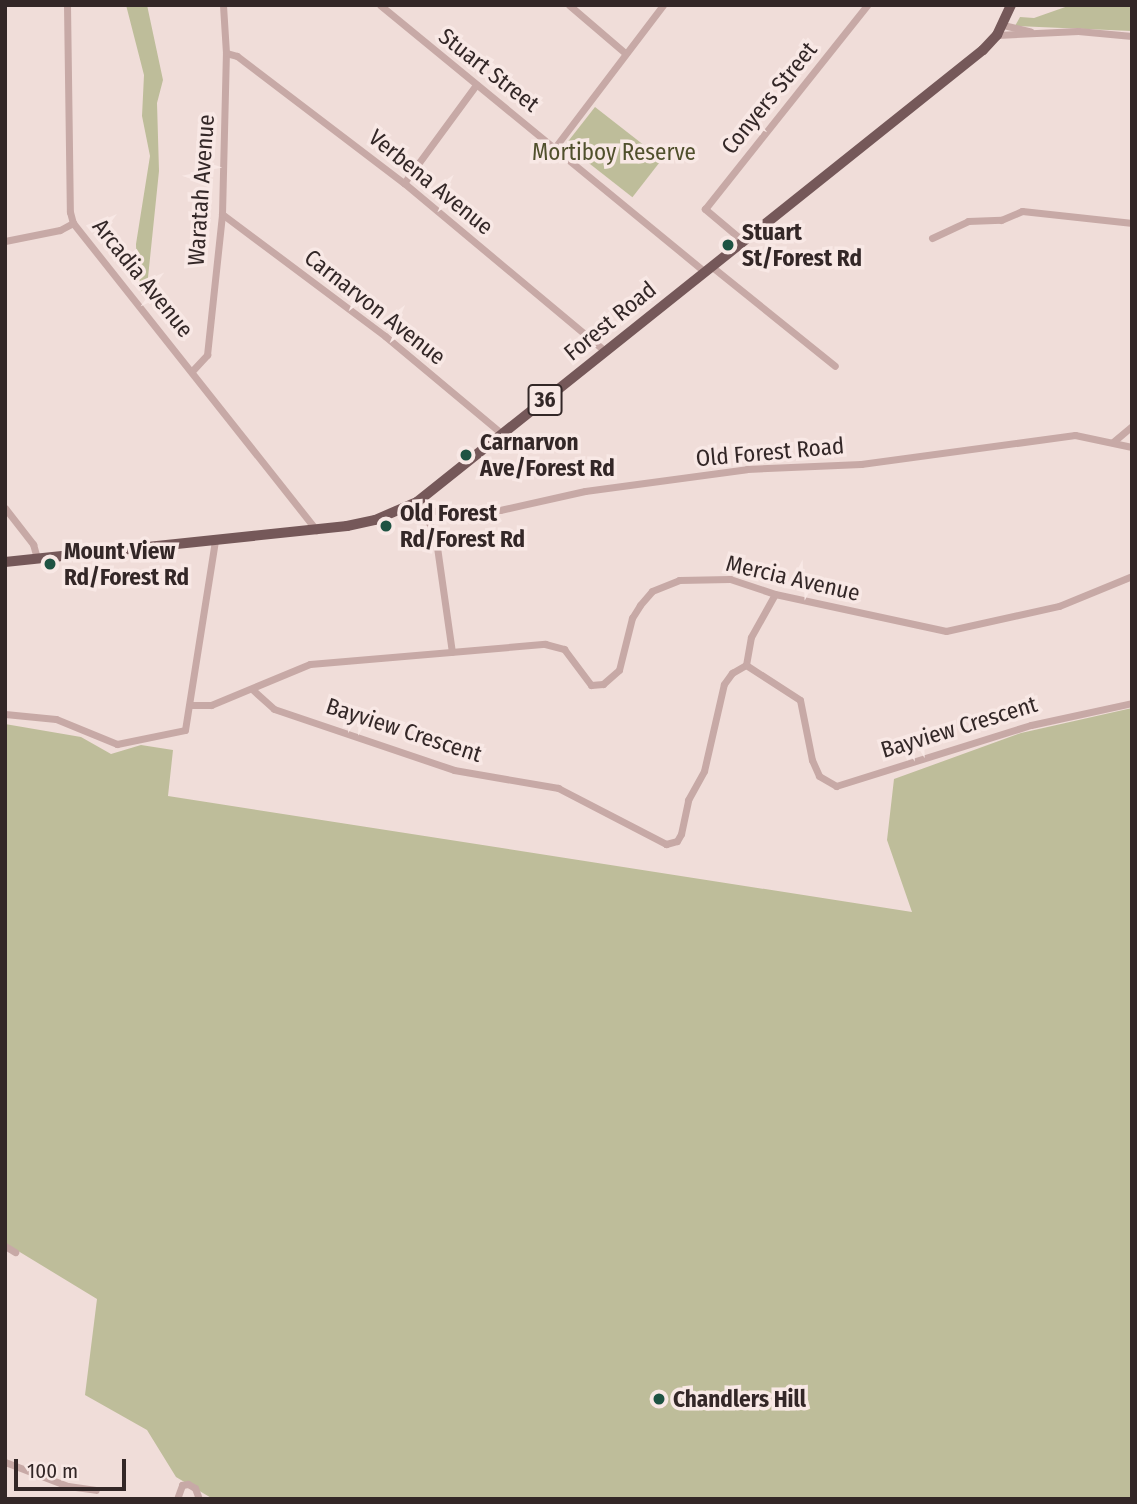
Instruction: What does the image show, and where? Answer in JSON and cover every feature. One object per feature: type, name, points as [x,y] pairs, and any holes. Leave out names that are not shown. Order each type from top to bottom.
[{"type":"main road","name":"Forest Road","points":[[5,562],[316,530],[375,520],[417,502],[743,241],[1000,30],[1011,5]]},
{"type":"street","name":"Arcadia Avenue","points":[[67,5],[69,212],[74,223],[193,370],[316,530]]},
{"type":"street","name":"Waratah Avenue","points":[[193,370],[207,355],[222,214],[226,53],[223,5]]},
{"type":"street","name":"Stuart Street","points":[[380,5],[476,85],[835,366]]},
{"type":"street","points":[[569,5],[625,53]]},
{"type":"street","points":[[556,146],[663,5]]},
{"type":"street","name":"Conyers Street","points":[[743,241],[705,209],[867,5]]},
{"type":"street","points":[[1000,30],[1132,36]]},
{"type":"street","points":[[1000,30],[1030,31]]},
{"type":"street","name":"Verbena Avenue","points":[[226,53],[237,56],[404,183],[605,351]]},
{"type":"street","points":[[404,183],[476,85]]},
{"type":"street","points":[[932,238],[968,221],[1001,220],[1022,211],[1132,222]]},
{"type":"street","name":"Carnarvon Avenue","points":[[222,214],[385,336],[502,434]]},
{"type":"street","points":[[5,241],[74,223]]},
{"type":"street","points":[[1113,442],[1132,426]]},
{"type":"street","name":"Old Forest Road","points":[[430,511],[499,510],[585,491],[747,469],[862,464],[1075,435],[1132,447]]},
{"type":"street","points":[[427,495],[452,652]]},
{"type":"street","points":[[417,502],[432,522]]},
{"type":"street","points":[[5,508],[33,544],[37,558]]},
{"type":"street","points":[[5,714],[56,719],[117,744],[185,730],[192,705],[215,540]]},
{"type":"street","name":"Mercia Avenue","points":[[192,705],[211,705],[253,690],[310,664],[557,644],[582,679],[591,685],[603,684],[619,670],[632,618],[652,591],[666,583],[730,579],[775,594],[954,630],[1059,606],[1132,576]]},
{"type":"street","points":[[746,665],[751,637],[775,594]]},
{"type":"street","name":"Bayview Crescent","points":[[253,690],[274,709],[454,770],[558,788],[666,844],[677,841],[681,834],[688,800],[704,771],[724,684],[732,673],[746,665],[800,700],[812,760],[819,776],[836,786],[1031,725],[1132,703]]},
{"type":"street","points":[[5,1246],[15,1252]]},
{"type":"street","points":[[5,1462],[68,1486],[96,1490]]},
{"type":"street","points":[[177,1499],[182,1485],[188,1484],[195,1488],[199,1499]]},
{"type":"green space","points":[[126,5],[147,5],[163,80],[157,103],[159,171],[146,297],[137,285],[136,244],[150,156],[142,116],[144,75]]},
{"type":"green space","points":[[1071,5],[1132,5],[1132,31],[1015,26],[1020,17],[1034,18]]},
{"type":"green space","name":"Mortiboy Reserve","points":[[595,107],[662,159],[632,197],[565,145]]},
{"type":"green space","points":[[1132,708],[1132,1499],[213,1499],[176,1477],[147,1430],[85,1395],[97,1299],[5,1243],[5,724],[81,737],[111,754],[141,745],[173,750],[168,796],[912,912],[887,840],[894,779],[1021,733]]},
{"type":"place","name":"Stuart St/Forest Rd","points":[[728,245]]},
{"type":"place","name":"Carnarvon Ave/Forest Rd","points":[[466,455]]},
{"type":"place","name":"Old Forest Rd/Forest Rd","points":[[386,526]]},
{"type":"place","name":"Mount View Rd/Forest Rd","points":[[50,564]]},
{"type":"place","name":"Chandlers Hill","points":[[659,1399]]}]
